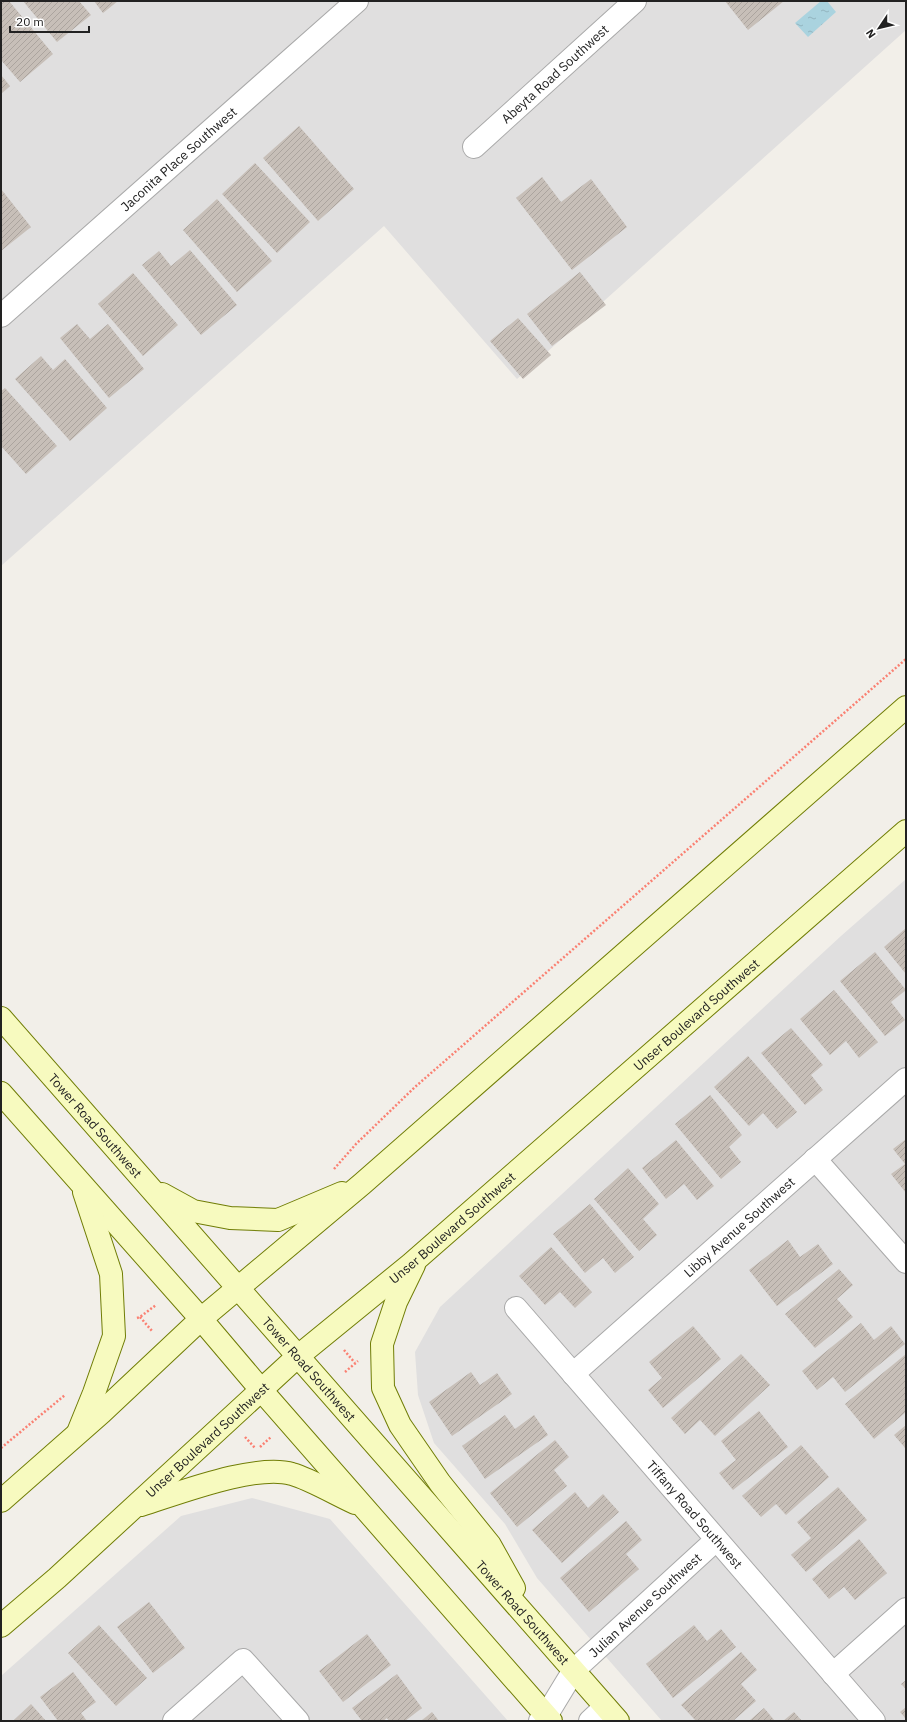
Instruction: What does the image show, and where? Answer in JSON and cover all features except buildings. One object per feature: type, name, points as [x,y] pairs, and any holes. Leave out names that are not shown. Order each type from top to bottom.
[{"type":"main road","points":[[1,1501],[77,1435],[201,1319],[362,1184],[906,707]]},
{"type":"main road","name":"Unser Boulevard Southwest","points":[[1,1626],[57,1578],[262,1391],[297,1357],[418,1257],[906,831]]},
{"type":"main road","name":"Tower Road Southwest","points":[[1,1018],[297,1357],[574,1670],[604,1716]]},
{"type":"main road","points":[[1,1093],[201,1319],[546,1719]]},
{"type":"main road","points":[[77,1435],[94,1393],[114,1336],[111,1274],[81,1183]]},
{"type":"main road","points":[[150,1188],[193,1211],[230,1218],[278,1220],[362,1184]]},
{"type":"main road","points":[[418,1257],[396,1302],[382,1344],[383,1388],[400,1425],[440,1483],[490,1545],[536,1627]]},
{"type":"main road","points":[[135,1507],[220,1481],[257,1472],[291,1473],[364,1507]]},
{"type":"street","name":"Jaconita Place Southwest","points":[[1,316],[356,1]]},
{"type":"street","name":"Abeyta Road Southwest","points":[[474,147],[635,1]]},
{"type":"street","name":"Libby Avenue Southwest","points":[[573,1374],[906,1079]]},
{"type":"street","points":[[816,1159],[906,1262]]},
{"type":"street","name":"Tiffany Road Southwest","points":[[516,1308],[874,1721]]},
{"type":"street","name":"Julian Avenue Southwest","points":[[546,1719],[574,1670],[716,1540]]},
{"type":"street","points":[[833,1674],[906,1609]]},
{"type":"street","points":[[174,1721],[243,1660],[298,1721]]},
{"type":"path","points":[[330,1173],[356,1144],[415,1087],[906,658]]},
{"type":"path","points":[[133,1318],[140,1317],[158,1304]]},
{"type":"path","points":[[140,1317],[154,1334]]},
{"type":"path","points":[[341,1348],[355,1363]]},
{"type":"path","points":[[340,1376],[361,1358]]},
{"type":"path","points":[[1,1448],[65,1395],[69,1388]]},
{"type":"path","points":[[256,1450],[272,1436]]},
{"type":"shaded area","points":[[1,1],[906,1],[906,30],[517,379],[384,226],[1,566]]},
{"type":"shaded area","points":[[906,879],[906,1721],[662,1721],[537,1578],[505,1524],[434,1443],[418,1395],[415,1352],[440,1307],[841,936]]},
{"type":"shaded area","points":[[252,1498],[330,1519],[508,1721],[1,1721],[1,1676],[181,1516]]},
{"type":"water","points":[[821,1],[827,1],[836,12],[808,37],[795,23]]}]
